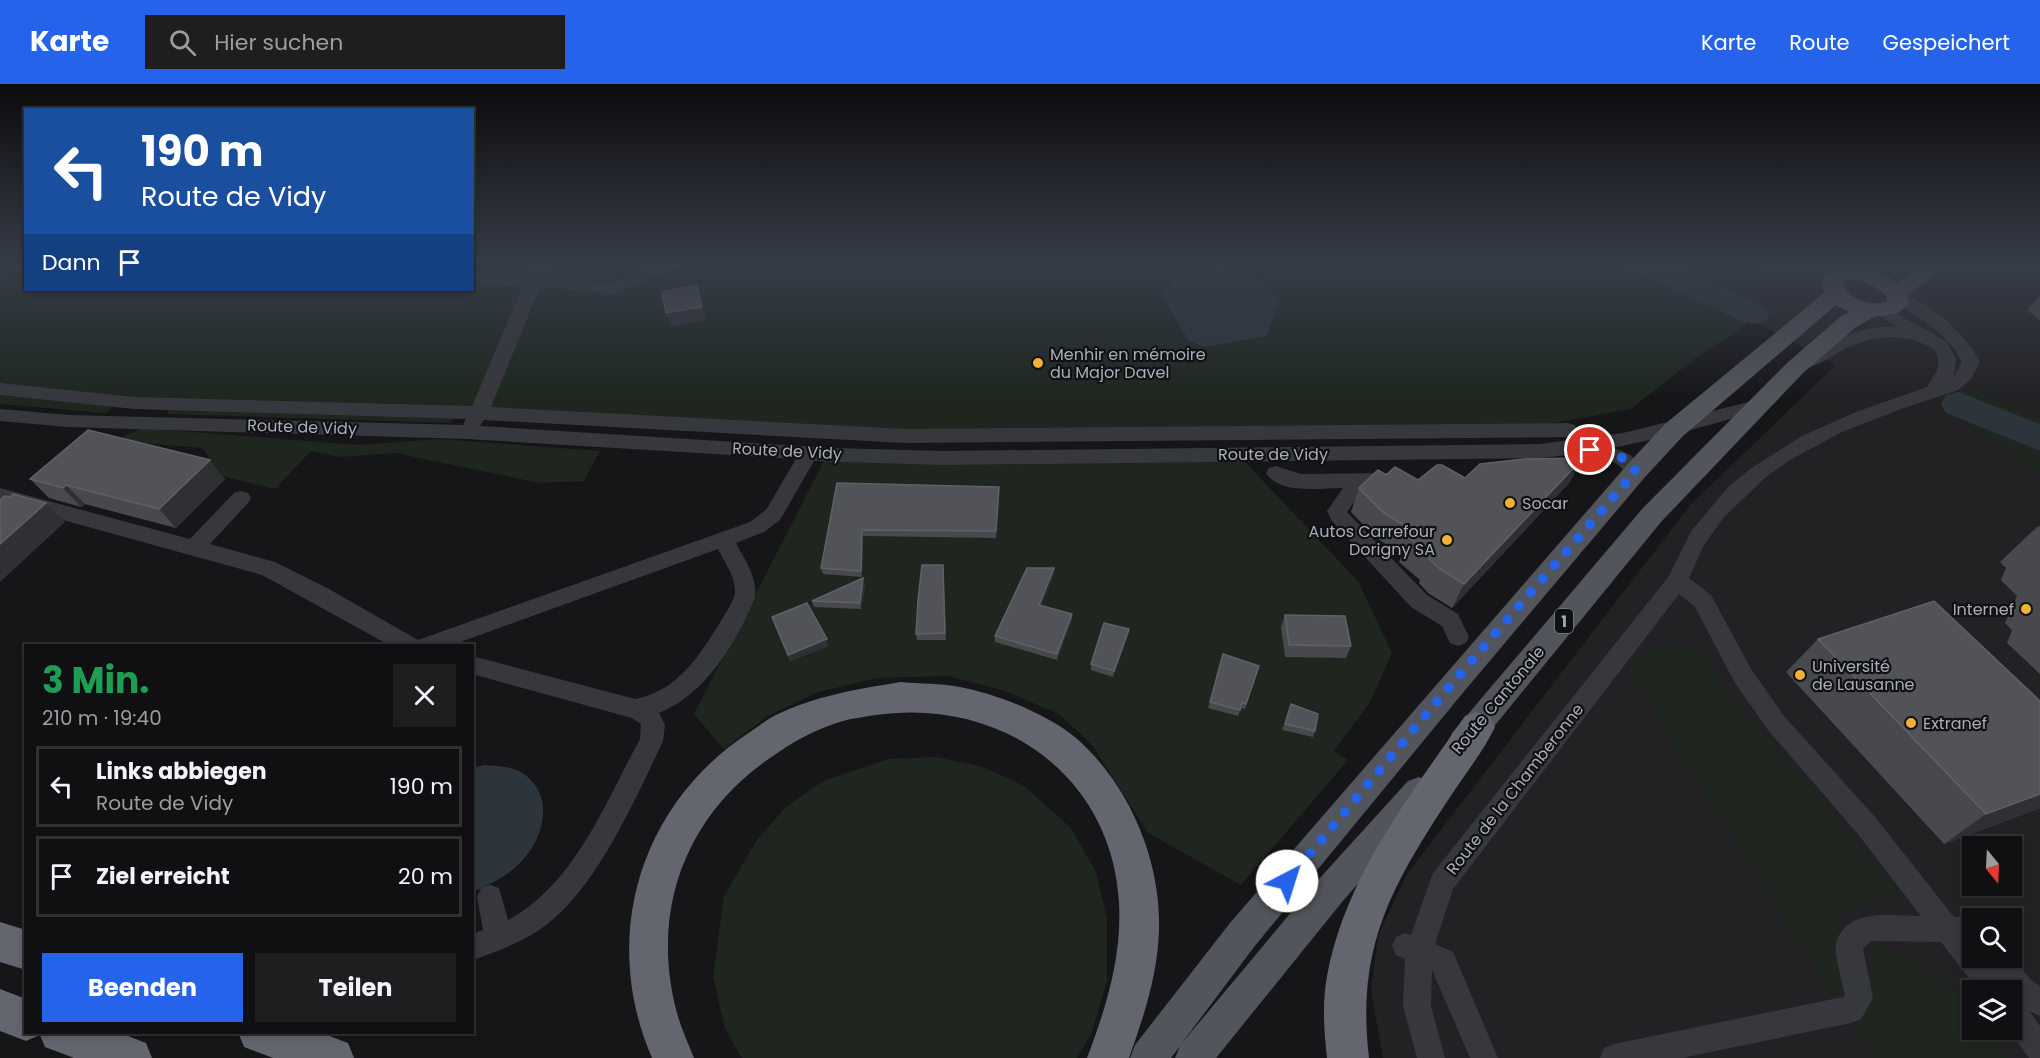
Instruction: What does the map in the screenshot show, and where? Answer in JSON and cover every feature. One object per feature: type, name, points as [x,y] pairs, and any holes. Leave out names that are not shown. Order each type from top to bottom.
[{"type":"highway","points":[[673,1058],[659,1027],[652,997],[648,976],[648,929],[660,873],[674,838],[685,819],[701,797],[731,765],[780,729],[843,704],[885,696],[907,695],[971,703],[1028,725],[1044,734],[1077,762],[1113,811],[1122,828],[1134,869],[1140,933],[1132,992],[1108,1058]]},
{"type":"highway","points":[[1348,1058],[1345,1018],[1347,978],[1363,921],[1381,880],[1405,837],[1477,727]]},
{"type":"highway","points":[[0,942],[24,949]]},
{"type":"highway","points":[[0,1010],[24,1019]]},
{"type":"highway","points":[[65,1034],[131,1058]]},
{"type":"highway","points":[[265,1034],[333,1058]]},
{"type":"main road","points":[[1148,1058],[1242,935],[1455,680],[1636,471],[1674,430],[1757,358],[1820,308]]},
{"type":"main road","name":"Route Cantonale","points":[[1193,1058],[1330,891],[1477,727],[1652,515],[1796,368],[1848,322],[1876,308]]},
{"type":"street","points":[[467,432],[479,413],[523,308]]},
{"type":"street","points":[[1893,308],[1941,346],[1949,362],[1942,380],[1934,391]]},
{"type":"street","name":"Route de la Chamberonne","points":[[1431,1058],[1417,1006],[1412,949],[1442,882],[1677,581],[1699,536],[1753,477],[1779,458],[1825,432],[1962,381],[1971,362],[1959,340],[1940,324],[1901,308]]},
{"type":"street","points":[[1796,368],[1848,340],[1869,333],[1901,331],[1926,336]]},
{"type":"street","points":[[0,389],[134,403],[479,413],[905,436],[1568,430]]},
{"type":"street","name":"Route de Vidy","points":[[1576,449],[1627,441],[1674,430],[1757,406]]},
{"type":"street","name":"Route de Vidy","points":[[0,415],[68,421],[467,432],[809,453],[943,458],[1472,453],[1576,449],[1605,451],[1621,457],[1636,471]]},
{"type":"street","points":[[81,441],[103,421]]},
{"type":"street","points":[[429,644],[724,540],[768,521],[781,504],[809,453]]},
{"type":"street","points":[[1276,473],[1290,480],[1301,481],[1419,480]]},
{"type":"street","points":[[1370,480],[1354,487],[1337,511],[1339,516],[1419,601],[1450,620],[1458,637]]},
{"type":"street","points":[[0,517],[16,495],[268,568],[304,585],[407,644]]},
{"type":"street","points":[[195,547],[241,498]]},
{"type":"street","points":[[635,709],[662,703],[690,682],[714,651],[744,599],[746,591],[744,584],[724,540]]},
{"type":"street","points":[[1677,581],[1703,601],[1743,676],[1776,723],[1960,930],[1989,980]]},
{"type":"street","points":[[474,666],[648,713],[653,719],[654,729],[651,741],[592,850],[566,889],[546,910],[498,938],[474,946]]},
{"type":"street","points":[[490,897],[498,938]]},
{"type":"street","points":[[1614,1058],[1851,1009],[1859,998],[1849,946],[1855,936],[1870,928],[1960,930]]},
{"type":"street","points":[[1412,949],[1443,961],[1484,1058]]},
{"type":"street","points":[[2004,968],[2020,989],[2032,999],[2040,1002]]},
{"type":"street","points":[[2022,1025],[2040,1049]]},
{"type":"shaded area","points":[[0,308],[1745,308],[1753,314],[1747,319],[1745,326],[1697,357],[1631,409],[1526,428],[936,433],[462,408],[450,423],[167,414],[174,399],[125,397],[106,413],[0,404]]},
{"type":"shaded area","points":[[1169,308],[1277,308],[1267,336],[1205,347],[1189,341]]},
{"type":"shaded area","name":"Université de Lausanne","points":[[1730,308],[2040,308],[2040,1058],[1383,1058],[1371,991],[1378,936],[1407,874],[1691,504],[1836,365]]},
{"type":"shaded area","points":[[1974,390],[2040,418],[2040,472],[1938,404]]},
{"type":"shaded area","points":[[142,428],[358,445],[439,439],[600,451],[584,481],[540,483],[395,453],[341,457],[311,451],[275,489],[222,476],[202,448],[114,441]]},
{"type":"shaded area","points":[[824,461],[1245,462],[1358,581],[1392,653],[1370,702],[1334,751],[1348,760],[1241,885],[1148,833],[1093,746],[1059,714],[1005,691],[948,676],[877,678],[818,692],[768,716],[724,749],[694,714]]},
{"type":"shaded area","points":[[1653,644],[1706,650],[1730,696],[1897,890],[1843,912],[1834,922],[1851,986],[1844,993],[1833,995],[1628,671]]},
{"type":"shaded area","points":[[936,757],[984,767],[1024,786],[1070,827],[1096,872],[1107,919],[1107,981],[1092,1032],[1077,1058],[742,1058],[725,1029],[713,976],[724,896],[757,840],[786,807],[823,781],[889,759]]},
{"type":"shaded area","points":[[484,765],[500,766],[520,771],[534,783],[540,794],[543,818],[535,843],[520,863],[492,883],[474,892],[474,768]]},
{"type":"shaded area","points":[[1875,943],[1927,970],[1954,988],[1962,995],[1962,1040],[1996,1040],[2009,1058],[1873,1058],[1853,1026],[1864,1006]]},
{"type":"building","points":[[665,308],[693,308],[666,313]]},
{"type":"building","points":[[88,430],[210,460],[159,509],[66,485],[63,488],[30,479]]},
{"type":"building","name":"Autos Carrefour Dorigny SA","points":[[1583,458],[1464,584],[1440,569],[1429,559],[1432,556],[1409,538],[1415,532],[1384,513],[1359,488],[1378,470],[1386,475],[1395,467],[1418,480],[1437,465],[1442,465],[1465,478],[1480,464],[1524,459]]},
{"type":"building","points":[[837,483],[999,487],[996,531],[862,530],[861,571],[821,568]]},
{"type":"building","points":[[13,494],[46,503],[0,544],[0,500]]},
{"type":"building","points":[[922,565],[943,565],[945,633],[916,634]]},
{"type":"building","points":[[1027,568],[1054,568],[1039,605],[1072,614],[1057,654],[995,636]]},
{"type":"building","points":[[863,578],[860,603],[812,601]]},
{"type":"building","points":[[1934,601],[2040,701],[2040,794],[1986,814],[1818,639]]},
{"type":"building","points":[[807,603],[827,639],[788,655],[772,617]]},
{"type":"building","points":[[1285,615],[1345,616],[1351,646],[1289,645]]},
{"type":"building","points":[[1104,623],[1129,629],[1114,671],[1091,664]]},
{"type":"building","points":[[1223,654],[1259,666],[1246,704],[1242,702],[1240,710],[1210,702]]},
{"type":"building","points":[[1291,704],[1318,714],[1315,731],[1285,724]]},
{"type":"waterway","points":[[1741,308],[1753,314]]},
{"type":"waterway","points":[[1959,404],[2040,438]]},
{"type":"place","name":"Menhir en mémoire du Major Davel","points":[[1038,363]]},
{"type":"place","name":"Socar","points":[[1510,503]]},
{"type":"place","name":"Autos Carrefour Dorigny SA","points":[[1447,540]]},
{"type":"place","name":"Internef","points":[[2026,609]]},
{"type":"place","name":"Université de Lausanne","points":[[1800,675]]},
{"type":"place","name":"Extranef","points":[[1911,723]]},
{"type":"route","points":[[1287,881],[1455,680],[1636,471],[1621,457],[1605,451],[1590,450]]}]
